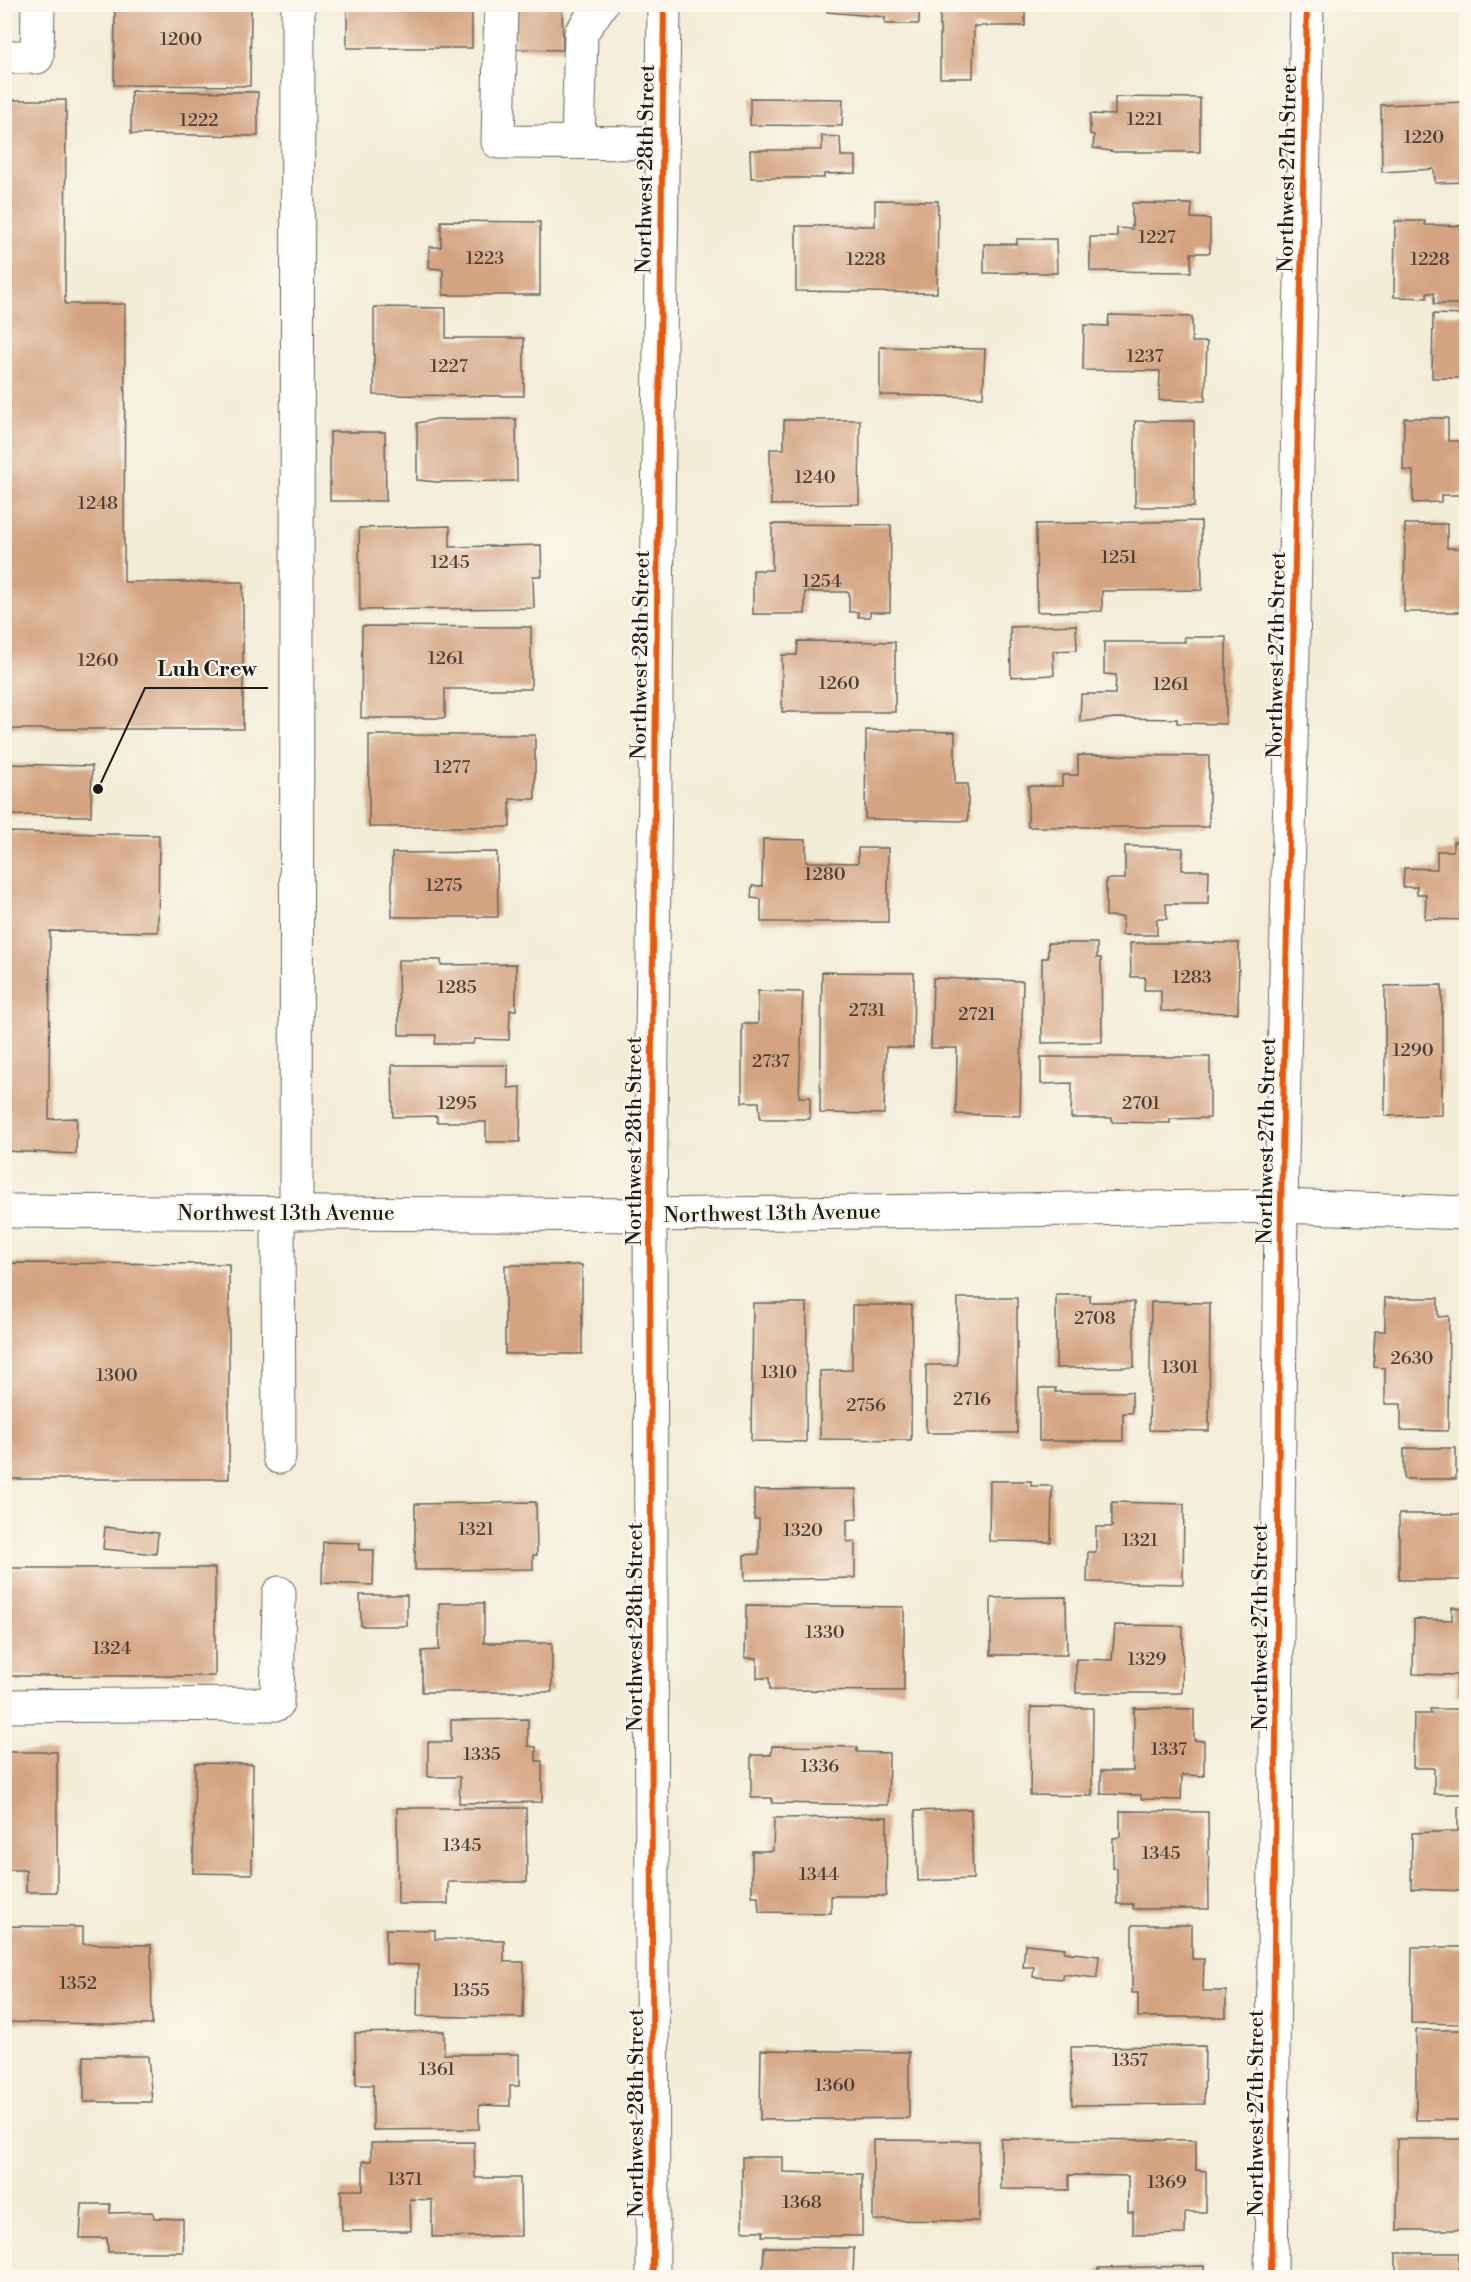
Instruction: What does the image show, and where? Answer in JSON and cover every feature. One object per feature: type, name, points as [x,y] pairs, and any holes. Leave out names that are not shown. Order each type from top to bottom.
[{"type":"street","points":[[4,57],[38,57],[38,4]]},
{"type":"street","points":[[279,1457],[287,1213],[298,4]]},
{"type":"street","points":[[501,4],[498,142],[662,143]]},
{"type":"street","points":[[578,142],[581,33],[601,4]]},
{"type":"street","name":"Northwest 28th Street","points":[[654,2277],[650,1215],[664,4]]},
{"type":"street","name":"Northwest 27th Street","points":[[1271,2277],[1281,1206],[1307,4]]},
{"type":"street","name":"Northwest 13th Avenue","points":[[4,1211],[650,1215],[1281,1206],[1467,1213]]},
{"type":"street","points":[[4,1706],[278,1704],[279,1593]]},
{"type":"building","points":[[115,4],[251,4],[250,86],[114,85]]},
{"type":"building","points":[[347,4],[472,4],[472,48],[347,48]]},
{"type":"building","points":[[515,4],[562,4],[563,50],[514,49]]},
{"type":"building","points":[[750,4],[812,4],[812,10],[750,9]]},
{"type":"building","points":[[827,4],[919,4],[919,24],[885,24],[885,17],[827,12]]},
{"type":"building","points":[[940,5],[1025,5],[1025,26],[974,26],[973,78],[940,78]]},
{"type":"building","points":[[131,91],[258,92],[258,136],[131,134]]},
{"type":"building","points":[[1115,97],[1200,98],[1200,152],[1115,152],[1093,148],[1094,135],[1090,134],[1090,114],[1115,115]]},
{"type":"building","points":[[750,98],[843,99],[842,126],[750,125]]},
{"type":"building","points":[[4,100],[66,100],[65,304],[125,304],[124,582],[243,582],[243,729],[4,729]]},
{"type":"building","points":[[1466,102],[1466,182],[1435,183],[1434,169],[1382,172],[1381,105]]},
{"type":"building","points":[[822,136],[840,137],[841,156],[856,156],[856,173],[824,174],[824,178],[751,178],[750,150],[822,150]]},
{"type":"building","points":[[875,200],[938,201],[937,293],[796,291],[796,226],[875,226]]},
{"type":"building","points":[[1132,203],[1192,204],[1191,218],[1210,219],[1210,253],[1191,253],[1191,272],[1090,271],[1090,237],[1117,237],[1117,228],[1132,229]]},
{"type":"building","points":[[441,221],[540,222],[540,295],[443,295],[443,269],[429,268],[429,247],[441,247]]},
{"type":"building","points":[[1395,221],[1425,221],[1425,225],[1466,226],[1466,304],[1434,304],[1434,293],[1427,293],[1427,298],[1394,297]]},
{"type":"building","points":[[1017,239],[1056,239],[1057,273],[984,273],[984,244],[1017,244]]},
{"type":"building","points":[[374,307],[446,308],[446,338],[524,338],[524,396],[374,395]]},
{"type":"building","points":[[1433,314],[1466,315],[1466,378],[1432,378]]},
{"type":"building","points":[[1109,315],[1192,317],[1192,342],[1207,342],[1205,401],[1159,400],[1160,371],[1083,370],[1084,325],[1108,326]]},
{"type":"building","points":[[880,347],[985,349],[983,397],[880,395]]},
{"type":"building","points":[[1404,418],[1448,418],[1448,441],[1466,441],[1466,495],[1441,495],[1441,502],[1413,503],[1413,471],[1403,470]]},
{"type":"building","points":[[436,419],[516,419],[517,481],[417,480],[417,423]]},
{"type":"building","points":[[784,420],[860,420],[859,504],[771,505],[770,449],[784,449]]},
{"type":"building","points":[[1135,421],[1194,421],[1194,507],[1135,507]]},
{"type":"building","points":[[330,432],[385,432],[386,501],[330,501]]},
{"type":"building","points":[[1201,521],[1202,590],[1102,591],[1102,611],[1037,612],[1036,524]]},
{"type":"building","points":[[772,524],[891,525],[890,612],[870,612],[870,617],[858,617],[858,612],[849,612],[849,592],[805,592],[805,614],[753,614],[753,570],[772,570]]},
{"type":"building","points":[[1405,524],[1447,524],[1447,548],[1466,548],[1466,612],[1404,612]]},
{"type":"building","points":[[450,526],[450,547],[541,545],[542,576],[533,576],[534,608],[360,610],[359,528]]},
{"type":"building","points":[[1076,625],[1077,650],[1053,651],[1054,675],[1011,677],[1010,627]]},
{"type":"building","points":[[362,626],[531,627],[531,689],[445,689],[445,718],[361,718]]},
{"type":"building","points":[[1184,637],[1226,637],[1226,724],[1177,723],[1177,719],[1115,718],[1080,722],[1081,694],[1115,694],[1116,675],[1104,674],[1104,642],[1185,642]]},
{"type":"building","points":[[798,641],[895,642],[895,712],[782,712],[782,655],[797,655]]},
{"type":"building","points":[[866,730],[955,732],[955,784],[968,784],[968,821],[865,819]]},
{"type":"building","points":[[369,735],[535,735],[535,799],[510,799],[510,827],[369,827]]},
{"type":"building","points":[[1078,755],[1209,756],[1209,827],[1028,827],[1028,786],[1062,786],[1062,775],[1078,775]]},
{"type":"building","points":[[4,764],[92,766],[91,816],[4,815]]},
{"type":"building","points":[[4,832],[159,835],[158,932],[50,931],[49,1119],[77,1118],[76,1154],[4,1151]]},
{"type":"building","points":[[763,839],[806,840],[806,862],[858,863],[858,848],[888,848],[888,922],[761,922],[761,899],[751,898],[752,886],[762,886]]},
{"type":"building","points":[[1453,842],[1466,842],[1466,920],[1425,919],[1426,894],[1417,894],[1417,887],[1403,887],[1404,868],[1437,869],[1437,851],[1453,851]]},
{"type":"building","points":[[1125,846],[1183,848],[1182,870],[1209,870],[1208,904],[1166,904],[1167,919],[1157,919],[1157,935],[1122,935],[1123,917],[1106,916],[1106,879],[1125,879]]},
{"type":"building","points":[[497,852],[498,917],[392,917],[392,853]]},
{"type":"building","points":[[1048,943],[1097,943],[1097,958],[1101,958],[1102,1042],[1042,1043],[1042,958],[1048,958]]},
{"type":"building","points":[[1130,943],[1239,943],[1238,1013],[1161,1011],[1161,990],[1144,990],[1145,977],[1131,977]]},
{"type":"building","points":[[398,960],[441,960],[441,965],[516,964],[516,1010],[510,1010],[509,1040],[474,1039],[473,1044],[435,1044],[436,1035],[399,1035]]},
{"type":"building","points":[[822,972],[914,973],[913,1048],[886,1047],[884,1114],[820,1113]]},
{"type":"building","points":[[933,978],[1023,981],[1020,1116],[956,1114],[957,1048],[931,1048]]},
{"type":"building","points":[[1442,985],[1442,1115],[1385,1116],[1385,986]]},
{"type":"building","points":[[758,991],[803,992],[799,1097],[810,1097],[810,1119],[760,1119],[759,1102],[742,1102],[742,1024],[758,1024]]},
{"type":"building","points":[[1041,1057],[1210,1057],[1210,1118],[1170,1119],[1170,1123],[1112,1122],[1112,1118],[1071,1118],[1072,1083],[1041,1084]]},
{"type":"building","points":[[392,1065],[508,1065],[508,1088],[521,1087],[520,1142],[486,1142],[486,1122],[437,1122],[437,1116],[393,1117]]},
{"type":"building","points":[[13,1263],[229,1264],[229,1479],[4,1479],[4,1271]]},
{"type":"building","points":[[505,1265],[582,1265],[582,1354],[505,1354]]},
{"type":"building","points":[[1056,1295],[1090,1295],[1090,1302],[1134,1302],[1134,1367],[1056,1368]]},
{"type":"building","points":[[958,1298],[1017,1298],[1017,1433],[926,1433],[926,1365],[957,1365]]},
{"type":"building","points":[[1385,1298],[1438,1298],[1438,1317],[1449,1316],[1448,1431],[1401,1430],[1401,1404],[1385,1404],[1385,1368],[1374,1367],[1374,1349],[1375,1331],[1385,1331]]},
{"type":"building","points":[[1151,1302],[1210,1303],[1209,1431],[1149,1430]]},
{"type":"building","points":[[753,1303],[807,1303],[806,1442],[751,1441]]},
{"type":"building","points":[[852,1305],[912,1305],[911,1440],[820,1439],[820,1371],[852,1370]]},
{"type":"building","points":[[1039,1388],[1056,1388],[1055,1392],[1132,1392],[1132,1413],[1123,1413],[1123,1441],[1039,1441]]},
{"type":"building","points":[[1404,1448],[1456,1448],[1456,1479],[1404,1479]]},
{"type":"building","points":[[990,1481],[1031,1481],[1031,1486],[1052,1486],[1051,1542],[989,1541]]},
{"type":"building","points":[[1462,1486],[1466,1486],[1466,1580],[1399,1580],[1399,1514],[1462,1514]]},
{"type":"building","points":[[856,1489],[857,1519],[847,1520],[847,1542],[855,1541],[855,1578],[745,1580],[744,1555],[759,1554],[759,1519],[754,1519],[754,1490]]},
{"type":"building","points":[[536,1502],[537,1555],[533,1555],[533,1569],[415,1570],[415,1504]]},
{"type":"building","points":[[1112,1502],[1184,1504],[1183,1584],[1087,1582],[1088,1552],[1096,1552],[1096,1527],[1112,1527]]},
{"type":"building","points":[[105,1527],[158,1533],[156,1554],[103,1549]]},
{"type":"building","points":[[323,1542],[360,1543],[359,1550],[374,1550],[373,1585],[322,1583]]},
{"type":"building","points":[[4,1568],[215,1568],[215,1676],[9,1676],[9,1619],[4,1619]]},
{"type":"building","points":[[360,1595],[407,1595],[407,1626],[361,1626]]},
{"type":"building","points":[[1066,1597],[1067,1655],[991,1655],[991,1598]]},
{"type":"building","points":[[439,1603],[484,1603],[484,1643],[552,1643],[552,1692],[422,1692],[422,1651],[439,1650]]},
{"type":"building","points":[[746,1605],[904,1607],[904,1691],[770,1690],[769,1678],[757,1678],[757,1658],[745,1658]]},
{"type":"building","points":[[1452,1607],[1466,1608],[1466,1695],[1456,1695],[1457,1675],[1413,1674],[1414,1619],[1452,1620]]},
{"type":"building","points":[[1115,1625],[1183,1626],[1182,1693],[1076,1693],[1076,1659],[1112,1660]]},
{"type":"building","points":[[1031,1707],[1093,1708],[1092,1796],[1030,1795]]},
{"type":"building","points":[[1134,1708],[1194,1709],[1194,1740],[1204,1741],[1204,1776],[1182,1775],[1181,1800],[1141,1799],[1141,1795],[1101,1794],[1101,1771],[1133,1771]]},
{"type":"building","points":[[1430,1709],[1466,1709],[1466,1794],[1434,1794],[1434,1768],[1413,1768],[1414,1714],[1431,1714]]},
{"type":"building","points":[[528,1719],[528,1746],[536,1747],[536,1761],[542,1761],[542,1802],[459,1803],[460,1777],[428,1777],[428,1742],[451,1742],[451,1720]]},
{"type":"building","points":[[772,1746],[857,1747],[857,1752],[889,1753],[888,1805],[772,1803],[772,1798],[751,1798],[751,1755],[771,1755]]},
{"type":"building","points":[[4,1752],[57,1752],[57,1892],[26,1892],[26,1870],[4,1870]]},
{"type":"building","points":[[195,1763],[253,1764],[252,1874],[193,1873]]},
{"type":"building","points":[[1458,1807],[1466,1807],[1466,1891],[1411,1889],[1412,1833],[1458,1831]]},
{"type":"building","points":[[397,1808],[526,1808],[527,1882],[448,1882],[448,1904],[398,1904]]},
{"type":"building","points":[[971,1809],[973,1879],[918,1881],[915,1811]]},
{"type":"building","points":[[1120,1811],[1208,1812],[1209,1909],[1133,1909],[1133,1904],[1117,1904],[1117,1868],[1113,1868],[1113,1838],[1120,1837]]},
{"type":"building","points":[[887,1817],[886,1896],[831,1896],[831,1913],[759,1912],[758,1896],[752,1896],[752,1851],[773,1851],[774,1818]]},
{"type":"building","points":[[1132,1925],[1192,1925],[1192,1959],[1204,1959],[1203,1991],[1226,1991],[1226,2017],[1138,2017],[1138,1993],[1132,1993]]},
{"type":"building","points":[[4,1926],[83,1927],[83,1944],[151,1945],[152,2025],[4,2022]]},
{"type":"building","points":[[386,1929],[435,1930],[435,1939],[504,1940],[504,1962],[524,1962],[523,2018],[417,2016],[418,1965],[386,1964]]},
{"type":"building","points":[[1025,1944],[1065,1948],[1064,1952],[1099,1956],[1097,1978],[1063,1974],[1063,1979],[1033,1977],[1034,1967],[1023,1967]]},
{"type":"building","points":[[1412,1947],[1466,1947],[1466,2024],[1411,2023]]},
{"type":"building","points":[[1416,2030],[1466,2030],[1466,2120],[1416,2120]]},
{"type":"building","points":[[444,2031],[444,2054],[519,2054],[519,2086],[510,2086],[510,2106],[479,2105],[479,2129],[373,2130],[373,2085],[356,2085],[355,2033]]},
{"type":"building","points":[[1205,2046],[1204,2104],[1072,2105],[1071,2047]]},
{"type":"building","points":[[761,2050],[909,2052],[909,2118],[760,2120]]},
{"type":"building","points":[[84,2056],[148,2056],[152,2102],[84,2102]]},
{"type":"building","points":[[1001,2139],[1196,2140],[1196,2170],[1206,2171],[1206,2212],[1185,2212],[1185,2234],[1133,2235],[1133,2212],[1128,2212],[1128,2176],[1069,2175],[1069,2190],[1001,2189]]},
{"type":"building","points":[[1397,2139],[1466,2139],[1466,2230],[1397,2230]]},
{"type":"building","points":[[873,2140],[979,2141],[979,2221],[873,2220]]},
{"type":"building","points":[[474,2142],[475,2178],[520,2178],[521,2236],[432,2237],[432,2200],[410,2199],[411,2231],[342,2231],[341,2190],[363,2190],[363,2161],[371,2161],[371,2143]]},
{"type":"building","points":[[742,2157],[783,2157],[783,2172],[862,2174],[862,2236],[762,2236],[763,2231],[742,2231]]},
{"type":"building","points":[[82,2204],[110,2204],[110,2213],[153,2212],[154,2218],[183,2219],[183,2252],[108,2252],[107,2238],[80,2238]]},
{"type":"building","points":[[764,2247],[854,2248],[853,2278],[763,2278]]},
{"type":"building","points":[[1396,2253],[1459,2253],[1459,2278],[1396,2278]]},
{"type":"building","points":[[1204,2266],[1204,2278],[1098,2278],[1098,2268]]},
{"type":"building","points":[[415,2274],[489,2276],[489,2278],[415,2278]]},
{"type":"cycle path","points":[[653,2278],[650,1215],[664,4]]},
{"type":"cycle path","points":[[1271,2278],[1281,1206],[1307,4]]},
{"type":"place","name":"Luh Crew","points":[[98,789]]}]
